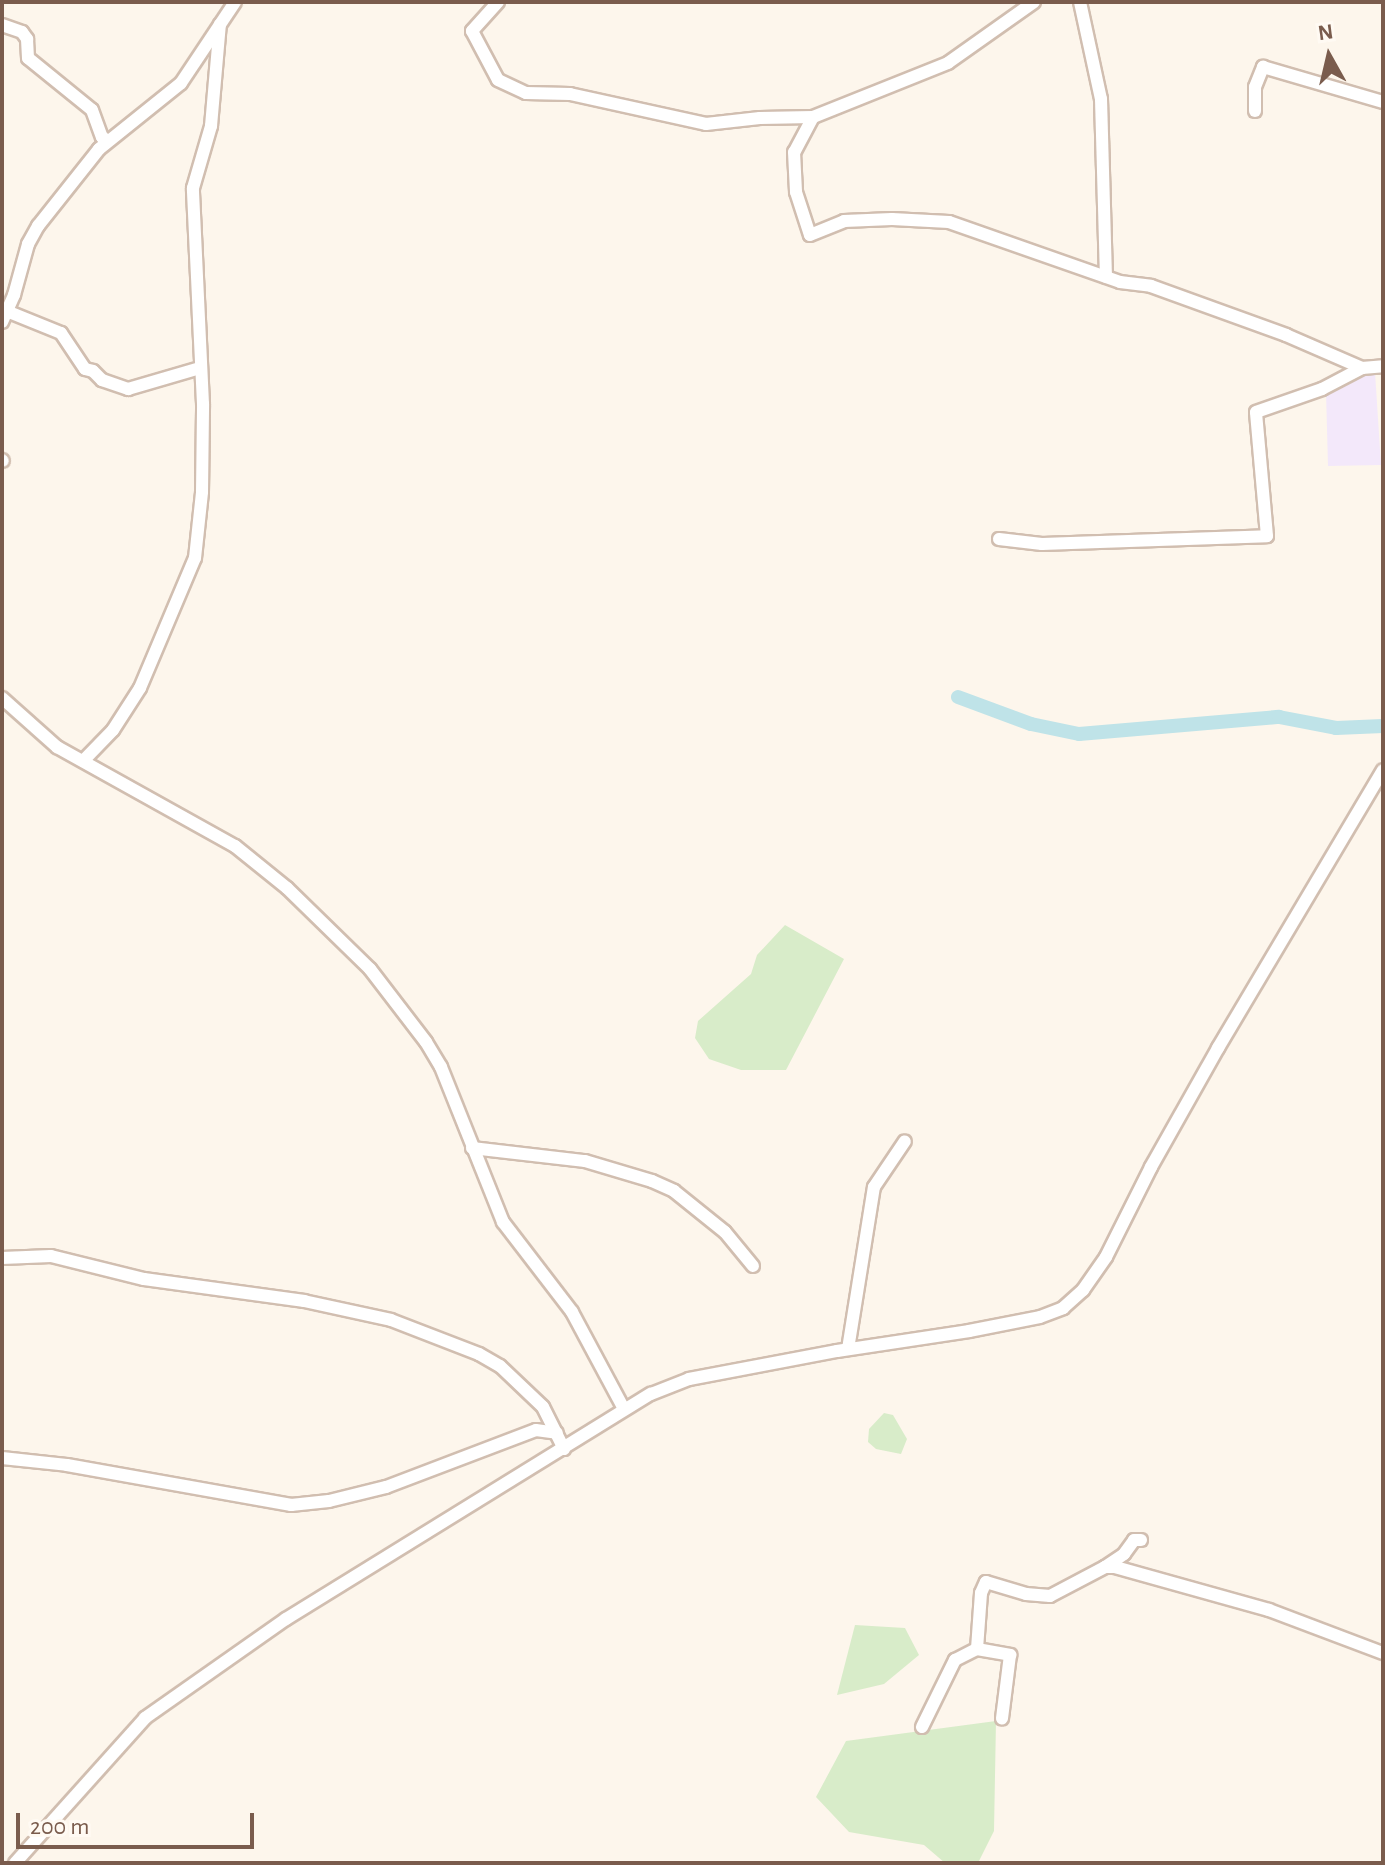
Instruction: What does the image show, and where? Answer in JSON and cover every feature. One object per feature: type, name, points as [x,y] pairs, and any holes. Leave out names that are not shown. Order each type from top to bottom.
[{"type":"street","points":[[200,368],[128,389],[85,369],[61,333],[5,317],[32,235],[89,159],[181,83],[235,2]]},
{"type":"street","points":[[498,2],[472,31],[498,80],[526,93],[570,94],[706,124],[760,118],[813,117],[936,69],[1034,2]]},
{"type":"street","points":[[1080,2],[1101,99],[1106,277]]},
{"type":"street","points":[[83,761],[113,730],[140,688],[193,566],[203,476],[193,188],[211,126],[220,24]]},
{"type":"street","points":[[2,25],[22,32],[27,39],[28,58],[92,110],[102,137],[108,141]]},
{"type":"street","points":[[1255,111],[1255,87],[1263,67],[1383,102]]},
{"type":"street","points":[[813,117],[794,152],[796,192],[810,235],[844,221],[892,219],[949,222],[1106,277],[1151,286],[1286,335],[1362,368]]},
{"type":"street","points":[[999,539],[1042,544],[1267,536],[1256,412],[1311,394],[1362,368],[1383,366]]},
{"type":"street","points":[[2,698],[48,741],[235,846],[287,888],[370,969],[396,999],[441,1067],[503,1222],[572,1312],[624,1409]]},
{"type":"street","points":[[15,1863],[145,1718],[286,1619],[624,1409],[689,1379],[1040,1317],[1063,1308],[1083,1290],[1106,1257],[1151,1167],[1218,1048],[1383,770]]},
{"type":"street","points":[[848,1349],[874,1187],[905,1141]]},
{"type":"street","points":[[472,1148],[585,1161],[652,1181],[674,1191],[725,1232],[753,1266]]},
{"type":"street","points":[[2,1258],[51,1256],[144,1279],[304,1301],[391,1320],[479,1354],[500,1366],[543,1407],[564,1449]]},
{"type":"street","points":[[2,1458],[67,1465],[291,1505],[329,1501],[386,1487],[536,1430],[557,1433]]},
{"type":"street","points":[[977,1649],[981,1593],[986,1582],[1026,1594],[1050,1596],[1105,1567],[1124,1554],[1134,1540],[1141,1540]]},
{"type":"street","points":[[1105,1567],[1115,1567],[1269,1610],[1383,1653]]},
{"type":"street","points":[[922,1727],[955,1660],[977,1649],[1010,1655],[1002,1718]]},
{"type":"shaded area","points":[[1375,372],[1381,465],[1328,466],[1326,392],[1358,373]]},
{"type":"green space","points":[[785,925],[844,959],[786,1070],[741,1070],[709,1059],[695,1038],[698,1021],[751,974],[757,955]]},
{"type":"green space","points":[[884,1413],[893,1415],[907,1439],[901,1454],[876,1449],[868,1442],[869,1429]]},
{"type":"green space","points":[[855,1625],[905,1628],[919,1655],[884,1684],[837,1695]]},
{"type":"green space","points":[[996,1721],[994,1831],[978,1863],[945,1863],[924,1845],[849,1832],[816,1797],[846,1741]]},
{"type":"waterway","points":[[958,697],[1031,724],[1079,734],[1279,717],[1336,728],[1383,726]]}]
